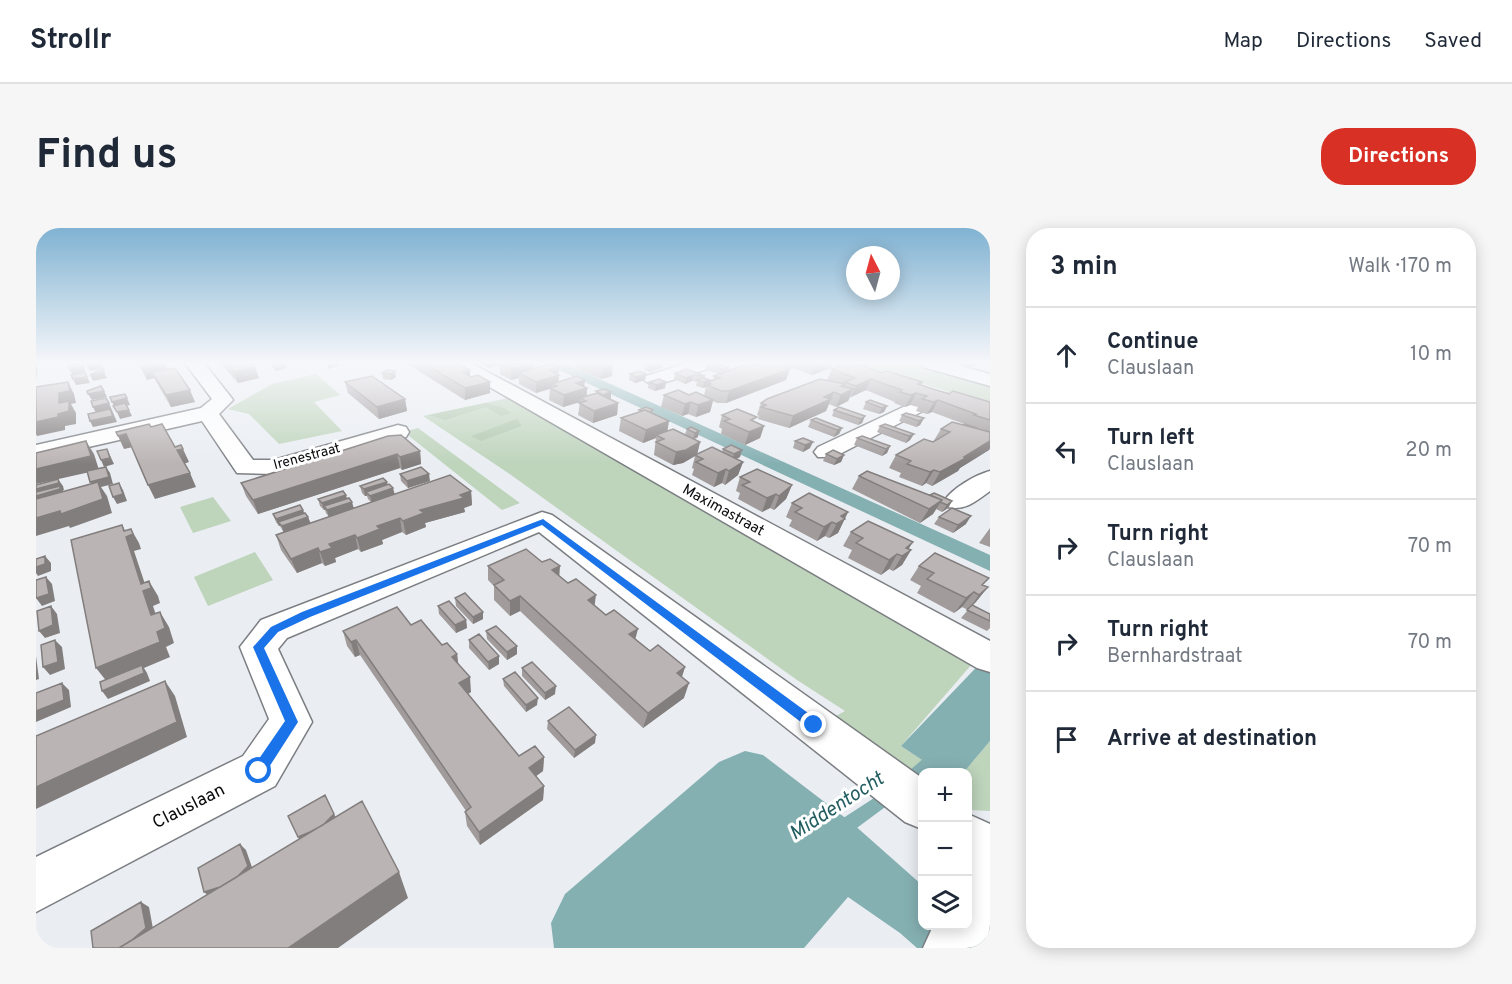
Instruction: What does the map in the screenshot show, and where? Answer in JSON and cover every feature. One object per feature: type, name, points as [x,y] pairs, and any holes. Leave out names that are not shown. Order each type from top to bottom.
[{"type":"street","points":[[36,452],[208,413],[223,400],[220,397]]},
{"type":"street","name":"Maximastraat","points":[[519,397],[981,653]]},
{"type":"street","points":[[826,452],[926,402]]},
{"type":"street","name":"Irenestraat","points":[[208,413],[246,468],[275,467],[398,432]]},
{"type":"street","points":[[958,501],[990,479]]},
{"type":"street","name":"Clauslaan","points":[[36,885],[259,771],[291,722],[259,647],[274,629],[306,614],[543,521],[918,803]]},
{"type":"street","points":[[972,842],[990,856]]},
{"type":"green space","points":[[250,397],[334,397],[314,402],[342,431],[279,444],[249,414],[228,409]]},
{"type":"green space","points":[[965,397],[990,397],[990,404]]},
{"type":"green space","points":[[508,398],[972,664],[901,746],[934,768],[918,768],[918,782],[834,717],[845,711],[797,680],[511,475],[423,416]]},
{"type":"green space","points":[[486,403],[504,408],[511,413],[501,416],[486,407],[445,420],[429,415]]},
{"type":"green space","points":[[517,419],[522,426],[481,441],[471,436]]},
{"type":"green space","points":[[418,428],[520,503],[502,510],[404,432]]},
{"type":"green space","points":[[213,497],[231,521],[193,533],[180,507]]},
{"type":"green space","points":[[255,552],[273,580],[208,606],[194,577]]},
{"type":"green space","points":[[990,741],[990,811],[972,810],[972,768],[967,768]]},
{"type":"water","points":[[616,397],[639,397],[990,555],[990,571]]},
{"type":"water","points":[[990,653],[990,741],[967,768],[934,768],[901,746]]},
{"type":"water","points":[[745,751],[763,755],[852,823],[918,881],[918,930],[972,930],[972,925],[990,940],[990,948],[917,948],[900,933],[848,897],[804,948],[554,948],[551,923],[565,894],[719,762]]},
{"type":"building","points":[[36,397],[59,397],[59,403],[69,401],[69,411],[58,414],[58,417],[36,422]]},
{"type":"building","points":[[110,397],[126,397],[127,398],[112,402]]},
{"type":"building","points":[[364,397],[402,397],[405,399],[377,407]]},
{"type":"building","points":[[605,397],[618,403],[594,411],[579,403],[586,401],[580,398]]},
{"type":"building","points":[[668,397],[706,397],[713,400],[698,405],[691,402],[685,404]]},
{"type":"building","points":[[773,397],[825,397],[831,399],[793,416],[761,407],[766,405],[761,403]]},
{"type":"building","points":[[926,397],[972,397],[990,402],[990,420],[938,400],[934,402],[922,399]]},
{"type":"building","points":[[106,398],[109,403],[93,407],[91,401]]},
{"type":"building","points":[[870,400],[887,406],[882,408],[866,402]]},
{"type":"building","points":[[125,403],[129,410],[117,412],[113,406]]},
{"type":"building","points":[[646,407],[653,410],[650,412],[639,410]]},
{"type":"building","points":[[839,407],[865,416],[861,419],[834,410]]},
{"type":"building","points":[[110,409],[113,416],[90,421],[88,414]]},
{"type":"building","points":[[737,409],[757,417],[751,420],[764,426],[749,432],[724,421],[730,419],[722,415]]},
{"type":"building","points":[[645,410],[669,421],[646,430],[621,418]]},
{"type":"building","points":[[906,413],[924,418],[919,421],[902,415]]},
{"type":"building","points":[[816,418],[842,428],[837,430],[811,420]]},
{"type":"building","points":[[952,422],[990,432],[990,441],[964,457],[966,458],[940,472],[934,470],[930,472],[907,464],[911,461],[896,455],[924,439],[933,442],[950,432],[941,429]]},
{"type":"building","points":[[149,424],[151,427],[162,424],[175,447],[181,445],[183,449],[177,450],[190,473],[148,485],[126,434],[118,436],[116,432]]},
{"type":"building","points":[[885,424],[914,434],[909,436],[880,426]]},
{"type":"building","points":[[691,427],[699,431],[695,433],[687,429]]},
{"type":"building","points":[[673,429],[700,442],[686,450],[676,452],[656,442],[664,439],[656,435]]},
{"type":"building","points":[[401,435],[420,451],[400,457],[397,454],[253,500],[241,483],[388,436]]},
{"type":"building","points":[[862,436],[890,446],[886,449],[857,438]]},
{"type":"building","points":[[803,438],[813,442],[805,445],[795,441]]},
{"type":"building","points":[[86,441],[91,456],[36,469],[36,453]]},
{"type":"building","points":[[731,445],[742,450],[734,454],[723,449]]},
{"type":"building","points":[[712,447],[743,462],[729,471],[726,469],[718,473],[696,462],[703,459],[695,455]]},
{"type":"building","points":[[107,449],[110,458],[101,460],[97,451]]},
{"type":"building","points":[[833,450],[844,455],[837,459],[826,454]]},
{"type":"building","points":[[106,467],[109,477],[90,482],[87,471]]},
{"type":"building","points":[[421,467],[429,474],[407,481],[400,474]]},
{"type":"building","points":[[757,469],[792,485],[779,496],[776,494],[767,498],[742,485],[750,482],[740,477]]},
{"type":"building","points":[[867,471],[942,500],[929,509],[859,476]]},
{"type":"building","points":[[450,475],[471,491],[460,495],[464,498],[420,510],[424,513],[403,521],[400,518],[377,526],[380,529],[357,538],[355,535],[329,544],[332,548],[320,552],[318,548],[291,559],[276,535]]},
{"type":"building","points":[[383,478],[387,482],[364,489],[360,486]]},
{"type":"building","points":[[58,479],[59,483],[36,489],[36,485]]},
{"type":"building","points":[[98,482],[103,499],[61,514],[60,511],[36,518],[36,499]]},
{"type":"building","points":[[119,483],[123,494],[113,497],[109,486]]},
{"type":"building","points":[[389,484],[393,488],[370,496],[366,492]]},
{"type":"building","points":[[60,486],[60,489],[36,496],[36,492]]},
{"type":"building","points":[[343,491],[346,495],[322,503],[318,499]]},
{"type":"building","points":[[809,493],[848,512],[841,516],[845,519],[836,524],[832,522],[824,527],[795,512],[802,508],[792,503]]},
{"type":"building","points":[[934,493],[952,501],[947,505],[940,502],[942,500],[930,495]]},
{"type":"building","points":[[349,498],[352,502],[327,510],[324,506]]},
{"type":"building","points":[[300,505],[303,510],[276,519],[273,514]]},
{"type":"building","points":[[952,508],[971,516],[958,525],[939,517]]},
{"type":"building","points":[[305,513],[308,517],[282,526],[278,522]]},
{"type":"building","points":[[868,521],[913,542],[906,548],[911,550],[902,556],[897,554],[889,560],[856,543],[863,538],[851,532]]},
{"type":"building","points":[[122,525],[124,531],[131,529],[133,534],[126,537],[141,584],[149,581],[151,588],[143,591],[151,615],[160,612],[165,628],[157,632],[160,642],[96,668],[71,540]]},
{"type":"building","points":[[526,549],[542,562],[550,559],[560,566],[552,570],[568,583],[576,579],[596,595],[588,600],[606,615],[614,610],[638,629],[629,634],[650,651],[658,645],[685,667],[677,673],[689,683],[648,713],[520,596],[510,601],[494,585],[504,580],[488,566]]},
{"type":"building","points":[[935,553],[989,578],[982,585],[988,587],[979,595],[974,592],[966,598],[927,579],[934,573],[919,566]]},
{"type":"building","points":[[45,556],[45,564],[36,567],[36,559]]},
{"type":"building","points":[[46,577],[49,594],[36,598],[36,580]]},
{"type":"building","points":[[465,593],[483,612],[473,617],[455,598]]},
{"type":"building","points":[[449,601],[466,620],[455,625],[438,606]]},
{"type":"building","points":[[972,605],[990,614],[990,621],[967,610]]},
{"type":"building","points":[[51,606],[53,625],[39,631],[37,611]]},
{"type":"building","points":[[397,607],[411,625],[421,620],[442,645],[447,643],[457,654],[452,657],[470,677],[459,683],[519,756],[535,746],[544,757],[529,768],[544,786],[479,832],[465,812],[471,807],[356,640],[351,642],[343,631]]},
{"type":"building","points":[[496,626],[517,646],[507,652],[486,631]]},
{"type":"building","points":[[479,634],[499,656],[488,662],[469,640]]},
{"type":"building","points":[[55,640],[58,662],[43,667],[41,645]]},
{"type":"building","points":[[532,662],[556,686],[545,693],[522,668]]},
{"type":"building","points":[[142,665],[144,673],[102,691],[100,682]]},
{"type":"building","points":[[515,672],[538,698],[526,705],[503,679]]},
{"type":"building","points":[[165,681],[177,722],[36,787],[36,736]]},
{"type":"building","points":[[62,683],[64,700],[36,711],[36,693]]},
{"type":"building","points":[[569,707],[596,735],[575,750],[548,721]]},
{"type":"building","points":[[325,795],[334,814],[323,825],[298,837],[288,816]]},
{"type":"building","points":[[362,801],[399,872],[288,948],[119,948]]},
{"type":"building","points":[[240,844],[248,866],[237,877],[220,887],[204,892],[198,868]]},
{"type":"building","points":[[141,902],[146,928],[119,948],[93,948],[91,931]]},
{"type":"waterway","name":"Middentocht","points":[[906,783],[937,756]]},
{"type":"waterway","name":"Middentocht","points":[[840,830],[891,794]]},
{"type":"route","points":[[259,771],[291,722],[259,647],[274,629],[306,614],[543,521],[814,725]]}]
